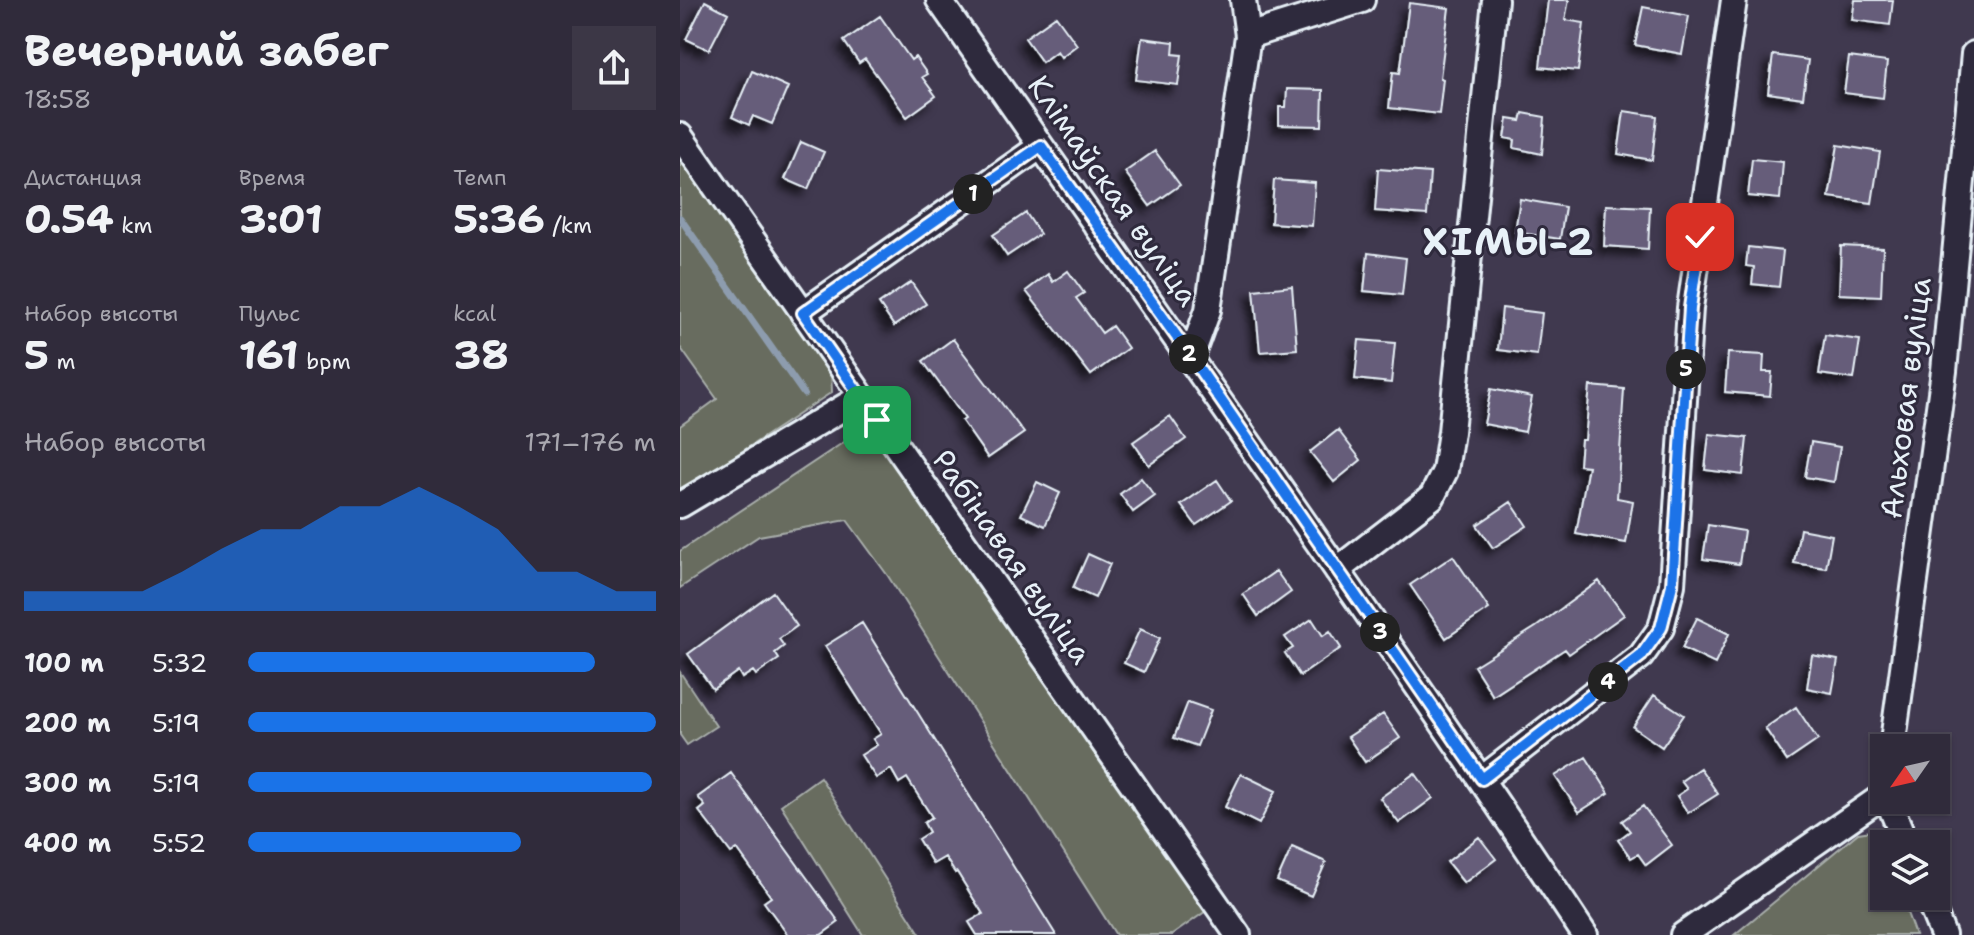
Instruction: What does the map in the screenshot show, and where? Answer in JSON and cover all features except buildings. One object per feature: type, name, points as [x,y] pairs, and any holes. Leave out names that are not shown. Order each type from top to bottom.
[{"type":"street","name":"Клімаўская вуліца","points":[[939,0],[1191,357],[1482,779],[1585,935]]},
{"type":"street","points":[[1191,357],[1208,310],[1248,36],[1243,0]]},
{"type":"street","points":[[1248,36],[1362,0]]},
{"type":"street","points":[[1337,570],[1432,497],[1445,471],[1495,0]]},
{"type":"street","points":[[1482,779],[1641,656],[1661,628],[1672,585],[1690,308],[1734,0]]},
{"type":"street","name":"Альховая вуліца","points":[[1894,734],[1944,371],[1974,54]]},
{"type":"street","name":"Рабінавая вуліца","points":[[680,136],[1238,935]]},
{"type":"street","points":[[803,313],[1041,146]]},
{"type":"street","points":[[680,505],[861,397]]},
{"type":"street","points":[[1683,935],[1870,805]]},
{"type":"street","points":[[1933,910],[1943,935]]},
{"type":"green space","points":[[680,155],[831,371],[832,392],[696,482],[680,489],[680,426],[717,399],[680,347]]},
{"type":"green space","points":[[877,420],[1216,904],[1172,935],[1116,935],[888,576],[847,520],[759,536],[680,588],[680,551]]},
{"type":"green space","points":[[680,672],[716,726],[687,745],[680,735]]},
{"type":"green space","points":[[820,777],[921,935],[863,935],[781,805]]},
{"type":"green space","points":[[1870,831],[1870,910],[1906,910],[1915,935],[1734,935],[1858,833]]},
{"type":"waterway","points":[[680,218],[804,394]]},
{"type":"district","name":"ХІМЫ-2","points":[[1509,242]]},
{"type":"route","points":[[877,420],[803,313],[1041,146],[1191,357],[1482,779],[1641,656],[1661,628],[1672,585],[1690,308],[1700,237]]}]
